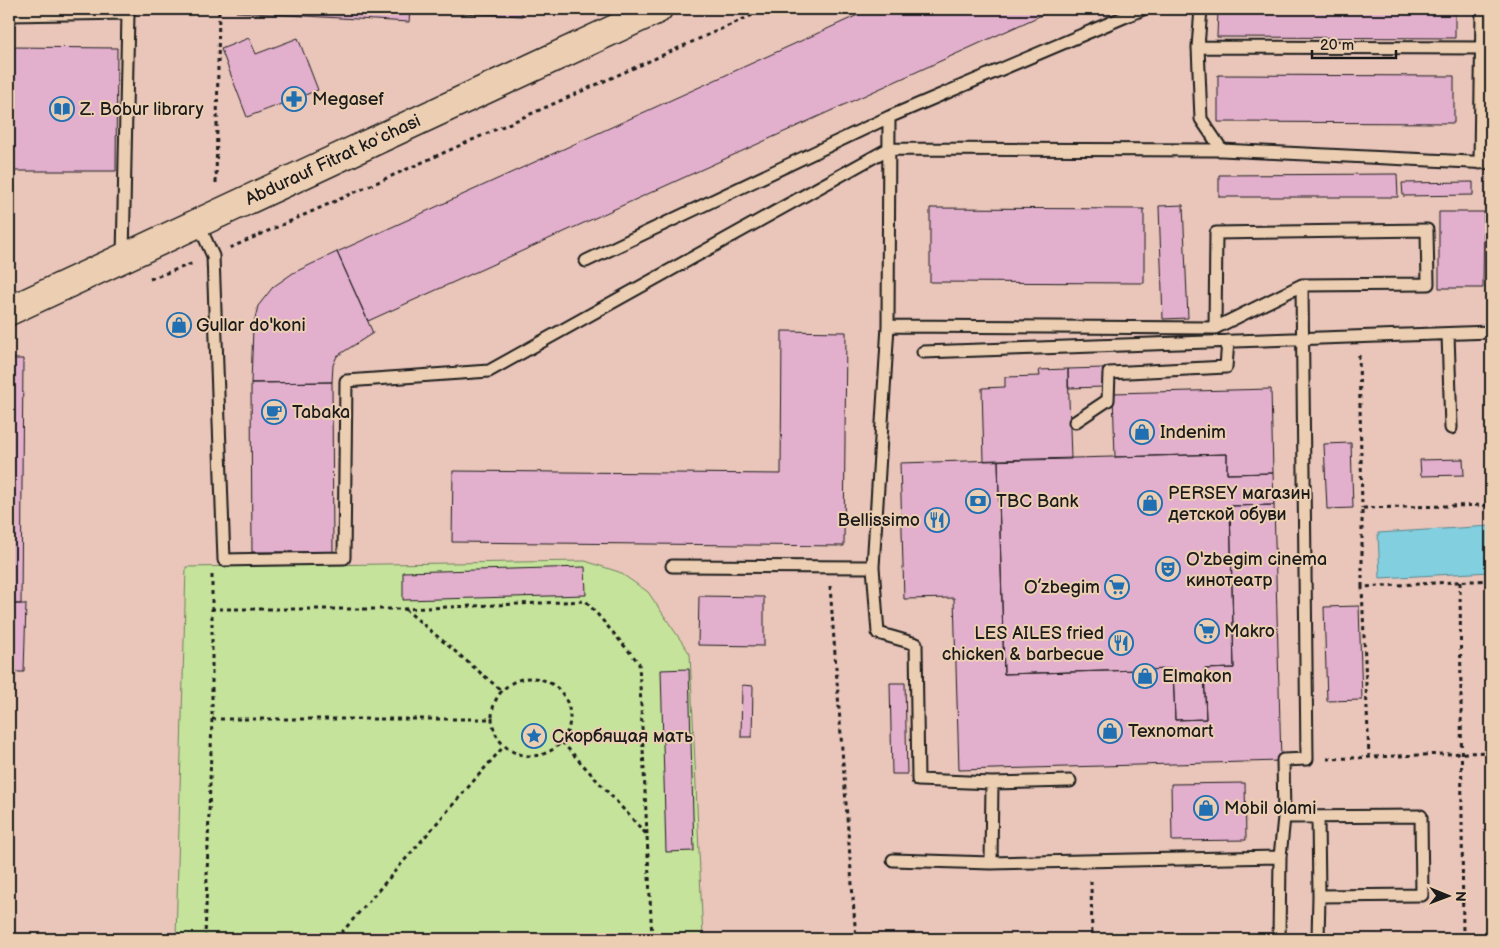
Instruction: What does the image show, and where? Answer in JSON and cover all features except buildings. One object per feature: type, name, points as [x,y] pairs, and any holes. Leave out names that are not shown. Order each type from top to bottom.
[{"type":"main road","name":"Abdurauf Fitrat koʻchasi","points":[[9,311],[658,9]]},
{"type":"lane","points":[[586,261],[889,117],[1143,9]]},
{"type":"lane","points":[[1201,9],[1198,47],[1201,119],[1222,150]]},
{"type":"lane","points":[[198,223],[213,256],[224,560],[344,558],[346,381],[489,371],[888,149],[1222,150],[1486,163],[1486,49],[1482,9]]},
{"type":"lane","points":[[9,14],[128,13],[124,257]]},
{"type":"lane","points":[[1198,47],[1486,49]]},
{"type":"lane","points":[[889,117],[888,326],[872,568],[878,633],[916,644],[918,780],[992,783],[1070,781]]},
{"type":"lane","points":[[888,326],[1215,328],[1302,285],[1428,284],[1427,230],[1216,233],[1215,328]]},
{"type":"lane","points":[[1279,939],[1280,857],[1284,817],[1283,760],[1307,759],[1302,285]]},
{"type":"lane","points":[[923,352],[1491,332]]},
{"type":"lane","points":[[1448,334],[1451,428]]},
{"type":"lane","points":[[1075,422],[1108,400],[1109,374],[1226,367],[1228,341]]},
{"type":"lane","points":[[672,566],[872,568]]},
{"type":"lane","points":[[991,863],[992,783]]},
{"type":"lane","points":[[1284,817],[1421,816],[1422,896],[1319,896]]},
{"type":"lane","points":[[1318,817],[1318,939]]},
{"type":"lane","points":[[893,860],[991,863],[1280,857]]},
{"type":"path","points":[[148,280],[213,256],[766,9]]},
{"type":"path","points":[[1359,337],[1362,587],[1369,758]]},
{"type":"path","points":[[1362,508],[1491,505]]},
{"type":"path","points":[[829,568],[856,939]]},
{"type":"path","points":[[1362,587],[1491,580]]},
{"type":"path","points":[[1460,582],[1463,939]]},
{"type":"path","points":[[211,609],[404,609],[586,601],[639,663],[652,939]]},
{"type":"path","points":[[404,609],[502,690]]},
{"type":"path","points":[[529,678],[544,680],[558,688],[567,700],[570,716],[568,731],[562,742],[548,753],[533,756],[517,754],[504,746],[495,734],[492,719],[494,704],[502,690],[514,682],[529,678]]},
{"type":"path","points":[[212,719],[492,719]]},
{"type":"path","points":[[562,742],[647,835]]},
{"type":"path","points":[[336,939],[504,746]]},
{"type":"path","points":[[1307,759],[1491,752]]},
{"type":"path","points":[[1091,861],[1092,939]]},
{"type":"green space","points":[[585,561],[619,572],[648,592],[690,654],[703,939],[176,939],[186,567]]},
{"type":"water","points":[[1491,526],[1491,572],[1380,578],[1378,533]]},
{"type":"place","name":"Megasef","points":[[294,99]]},
{"type":"place","name":"Z. Bobur library","points":[[62,109]]},
{"type":"place","name":"Gullar do'koni","points":[[179,325]]},
{"type":"place","name":"Tabaka","points":[[274,412]]},
{"type":"place","name":"Indenim","points":[[1142,432]]},
{"type":"place","name":"TBC Bank","points":[[978,501]]},
{"type":"place","name":"PERSEY магазин детской обуви","points":[[1150,503]]},
{"type":"place","name":"Bellissimo","points":[[937,520]]},
{"type":"place","name":"O'zbegim cinema кинотеатр","points":[[1168,569]]},
{"type":"place","name":"O’zbegim","points":[[1117,587]]},
{"type":"place","name":"Makro","points":[[1207,631]]},
{"type":"place","name":"LES AILES fried chicken & barbecue","points":[[1121,643]]},
{"type":"place","name":"Elmakon","points":[[1145,676]]},
{"type":"place","name":"Texnomart","points":[[1110,731]]},
{"type":"place","name":"Скорбящая мать","points":[[534,736]]},
{"type":"place","name":"Mobil olami","points":[[1206,808]]}]
